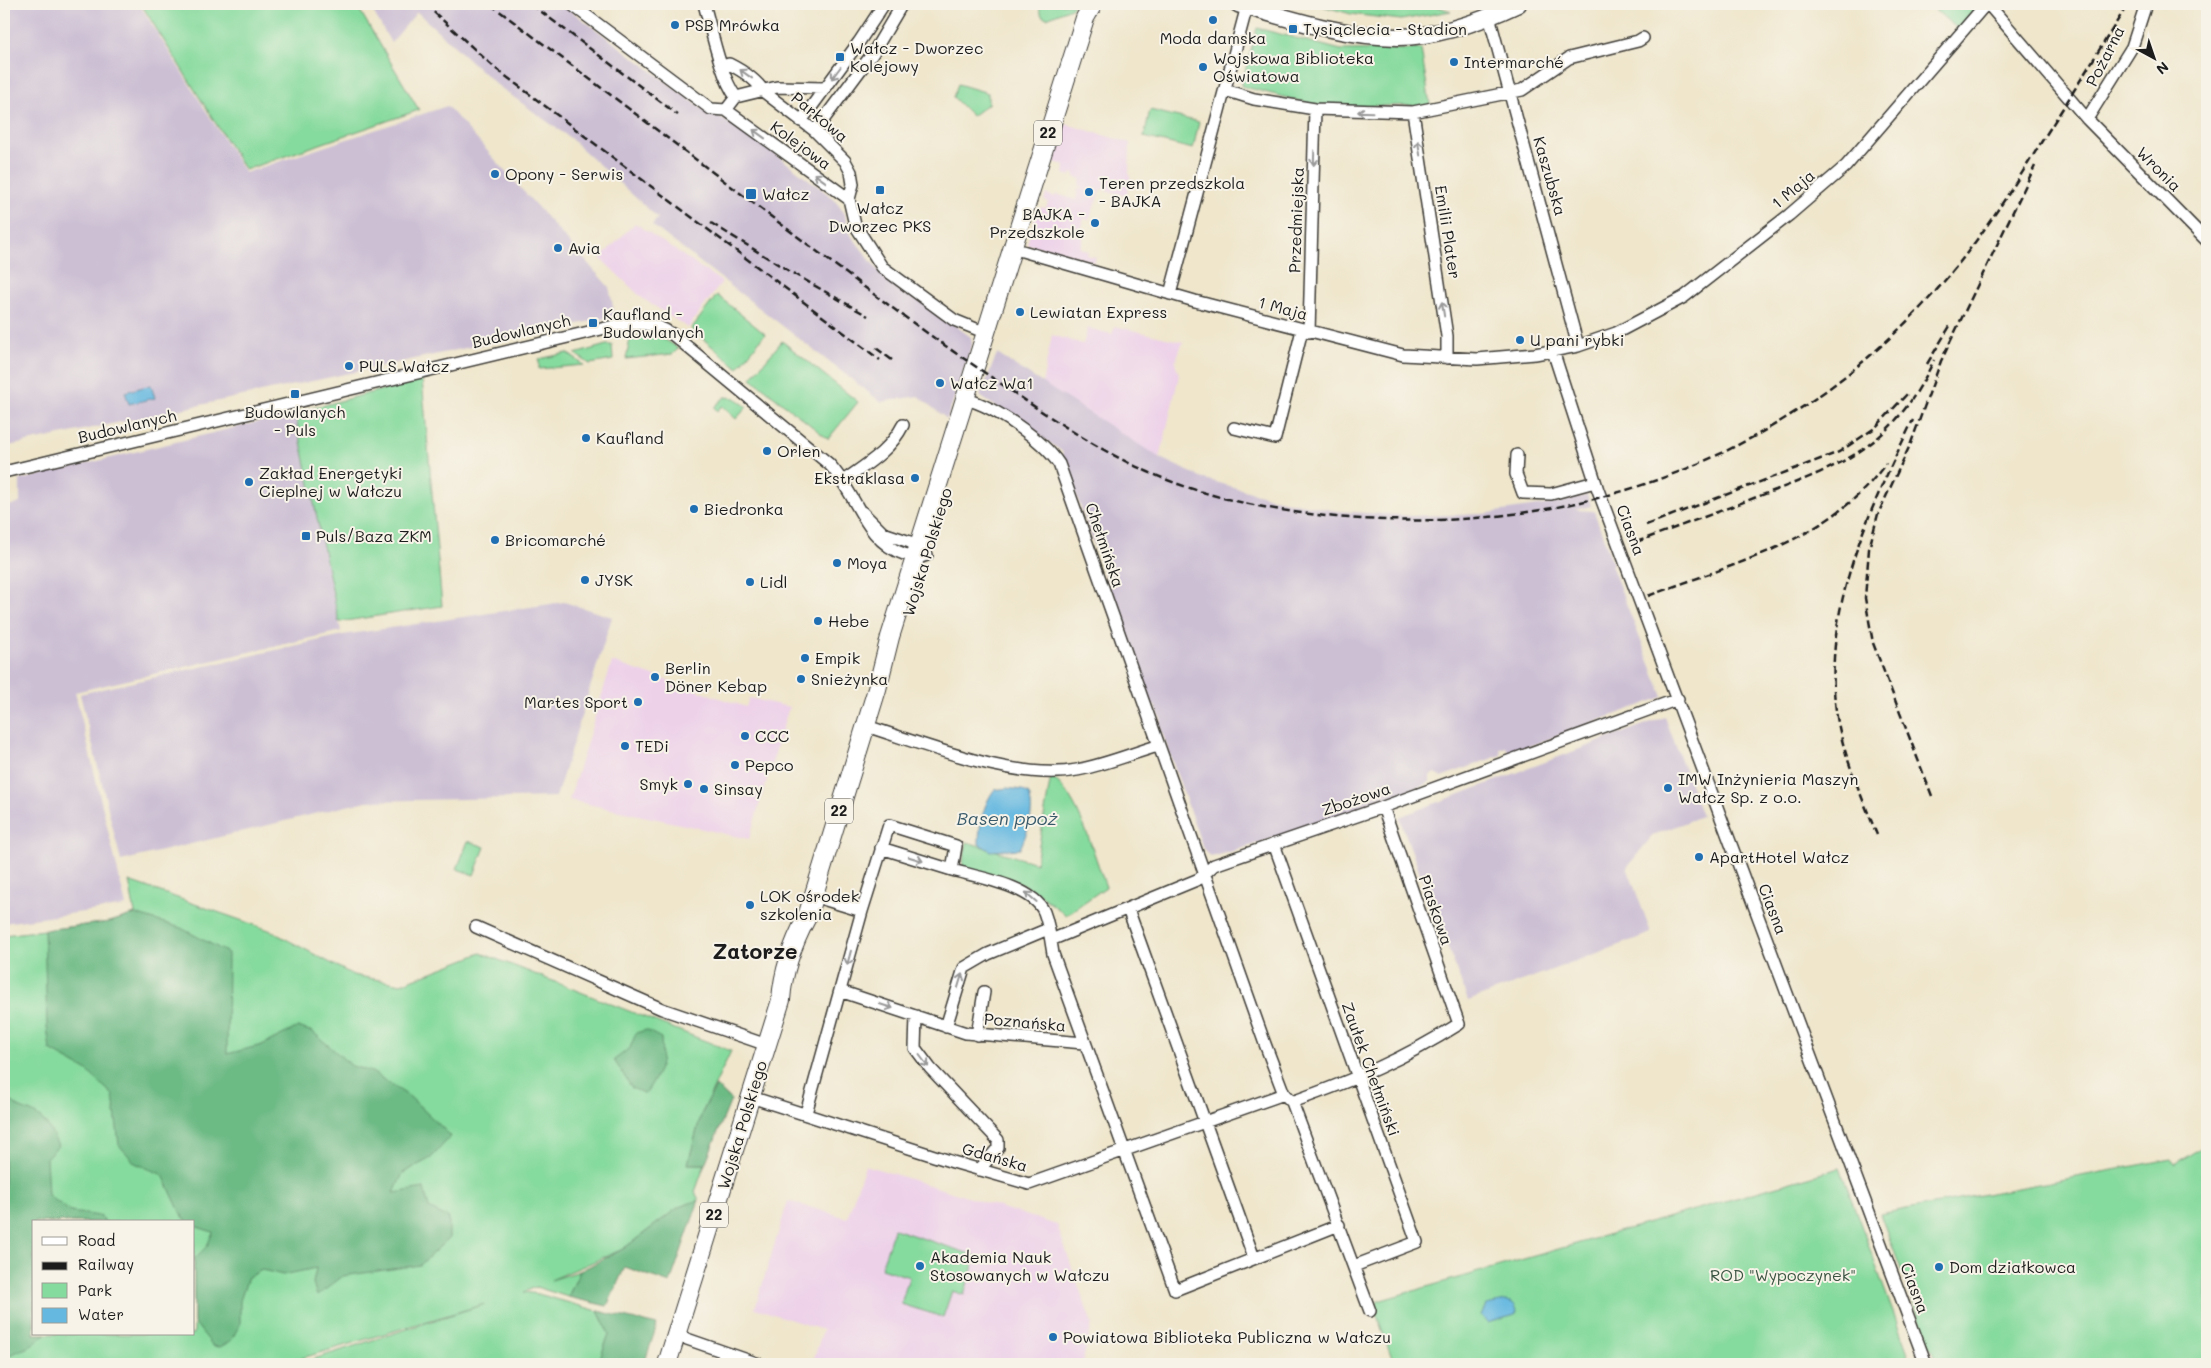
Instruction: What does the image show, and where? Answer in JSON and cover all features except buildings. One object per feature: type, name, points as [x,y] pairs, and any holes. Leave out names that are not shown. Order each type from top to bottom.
[{"type":"main road","name":"Wojska Polskiego","points":[[667,1364],[781,1000],[786,967],[795,939],[807,916],[878,685],[887,671],[900,640],[928,518],[1088,8]]},
{"type":"main road","name":"Wojska Polskiego","points":[[921,554],[946,490],[964,407]]},
{"type":"street","name":"Kolejowa","points":[[571,4],[712,109],[726,110],[849,199]]},
{"type":"street","points":[[704,4],[731,91],[736,97],[726,110]]},
{"type":"street","points":[[801,121],[876,18],[884,4]]},
{"type":"street","points":[[815,131],[890,27],[902,4]]},
{"type":"street","points":[[1170,294],[1226,90],[1243,5],[1331,29],[1399,37],[1446,30],[1518,4]]},
{"type":"street","name":"Wronia","points":[[1987,4],[2087,119],[2207,241]]},
{"type":"street","name":"1 Maja","points":[[1012,248],[1305,331],[1403,355],[1477,359],[1553,351],[1578,346],[1616,333],[1684,297],[1796,209],[1846,166],[1987,4]]},
{"type":"street","name":"Pożarna","points":[[2087,119],[2132,47],[2146,4]]},
{"type":"street","name":"Kaszubska","points":[[1489,16],[1578,346]]},
{"type":"street","points":[[876,18],[890,27]]},
{"type":"street","points":[[1226,90],[1254,99],[1315,109],[1413,112],[1510,94],[1522,90],[1569,58],[1638,41],[1643,38]]},
{"type":"street","name":"Parkowa","points":[[723,66],[729,64],[742,70],[758,83],[764,92],[815,131],[845,161],[851,172],[853,184],[849,199]]},
{"type":"street","name":"Parkowa","points":[[736,97],[778,88],[825,88]]},
{"type":"street","name":"Przedmiejska","points":[[1234,428],[1275,438],[1305,331],[1315,109]]},
{"type":"street","name":"Emilii Plater","points":[[1413,112],[1447,336],[1447,358]]},
{"type":"street","points":[[849,199],[855,225],[882,267],[954,320],[986,333]]},
{"type":"street","name":"Budowlanych","points":[[4,472],[618,325],[645,322],[661,326],[672,334],[829,464],[844,481],[870,528],[886,546],[921,554]]},
{"type":"street","name":"Ciasna","points":[[1553,351],[1595,482],[1926,1364]]},
{"type":"street","name":"Chełmińska","points":[[964,407],[985,406],[1040,442],[1059,464],[1157,746],[1205,873]]},
{"type":"street","points":[[844,481],[883,453],[895,441],[903,424]]},
{"type":"street","points":[[1517,455],[1516,474],[1523,493],[1558,492],[1595,482]]},
{"type":"street","name":"Budowlanych","points":[[862,512],[883,533],[902,539],[921,554]]},
{"type":"street","points":[[902,539],[915,533],[928,518]]},
{"type":"street","name":"Zbożowa","points":[[1051,940],[1199,879],[1214,865],[1383,807],[1678,699]]},
{"type":"street","points":[[866,726],[983,761],[1021,770],[1050,772],[1076,770],[1157,746]]},
{"type":"street","name":"Piaskowa","points":[[1383,807],[1459,1024]]},
{"type":"street","points":[[806,1113],[862,911],[889,825],[956,846],[952,870]]},
{"type":"street","name":"Zaułek Chełmiński","points":[[1274,844],[1417,1242],[1354,1266]]},
{"type":"street","name":"Poznańska","points":[[840,991],[946,1027],[977,1035],[1084,1043],[1052,954],[1051,940],[1043,911],[1035,900],[1024,892],[881,848]]},
{"type":"street","points":[[1205,873],[1288,1098],[1339,1225],[1370,1311]]},
{"type":"street","points":[[813,896],[862,911]]},
{"type":"street","points":[[1128,909],[1254,1258]]},
{"type":"street","points":[[476,927],[662,1009],[767,1045]]},
{"type":"street","points":[[946,1027],[964,968],[988,954],[1048,928]]},
{"type":"street","points":[[977,1035],[984,992]]},
{"type":"street","points":[[916,1016],[915,1048],[930,1068],[998,1140],[998,1148],[979,1170]]},
{"type":"street","name":"Gdańska","points":[[751,1097],[806,1113],[979,1170],[1029,1184],[1204,1121],[1357,1079],[1399,1060],[1459,1024]]},
{"type":"street","points":[[1084,1043],[1175,1290],[1339,1225]]},
{"type":"street","points":[[676,1334],[687,1340],[759,1364]]},
{"type":"shaded area","points":[[4,4],[139,4],[245,173],[447,106],[609,287],[615,316],[4,447]]},
{"type":"shaded area","points":[[369,4],[562,4],[700,107],[728,122],[774,153],[833,198],[845,214],[847,230],[877,269],[971,337],[972,345],[947,419],[918,396],[881,402],[652,225],[658,218],[570,138],[497,85],[417,12],[391,43]]},
{"type":"shaded area","name":"Teren przedszkola - BAJKA","points":[[1066,124],[1130,143],[1129,174],[1131,180],[1126,196],[1101,189],[1089,220],[1084,218],[1080,231],[1085,233],[1080,248],[1088,251],[1087,255],[1096,257],[1094,262],[1027,244],[1035,218],[1041,207],[1046,208],[1048,202],[1044,200],[1046,194],[1055,197],[1056,194],[1076,200],[1078,189],[1082,187],[1079,186],[1081,179],[1075,177],[1075,174],[1072,173],[1071,176],[1064,174],[1065,165],[1054,162]]},
{"type":"shaded area","points":[[635,223],[722,282],[688,328],[642,298],[600,258]]},
{"type":"shaded area","points":[[1115,326],[1183,342],[1175,362],[1179,375],[1160,458],[1122,443],[1042,384],[1052,335],[1083,344],[1088,328],[1112,334]]},
{"type":"shaded area","points":[[997,354],[1160,458],[1205,479],[1279,500],[1337,511],[1411,516],[1483,514],[1557,503],[1587,495],[1591,506],[1574,510],[1594,511],[1613,564],[1611,565],[1663,697],[1510,753],[1506,747],[1500,749],[1501,755],[1441,777],[1435,773],[1430,775],[1430,781],[1422,786],[1323,822],[1211,857],[1206,853],[1200,840],[1159,723],[1162,721],[1155,706],[1152,706],[1062,455],[1063,452],[980,396]]},
{"type":"shaded area","points":[[295,413],[341,631],[75,692],[126,906],[4,923],[4,507],[20,503],[20,480]]},
{"type":"shaded area","points":[[564,602],[612,617],[556,797],[367,801],[121,861],[80,694],[343,635]]},
{"type":"shaded area","points":[[612,662],[746,707],[749,698],[789,707],[749,839],[569,800]]},
{"type":"shaded area","points":[[1665,717],[1702,816],[1653,835],[1627,867],[1651,933],[1468,1001],[1399,817]]},
{"type":"shaded area","name":"Akademia Nauk Stosowanych w Wałczu","points":[[865,1165],[1057,1225],[1092,1324],[1082,1364],[812,1364],[823,1330],[755,1308],[788,1201],[847,1218]]},
{"type":"green space","points":[[141,4],[356,4],[419,110],[245,170]]},
{"type":"green space","points":[[1038,4],[1075,4],[1073,7],[1047,18],[1042,16]]},
{"type":"green space","points":[[1315,4],[1412,4],[1427,8],[1429,4],[1451,11],[1401,20],[1351,14]]},
{"type":"green space","points":[[1928,4],[1975,4],[1978,7],[1958,29]]},
{"type":"green space","points":[[1257,28],[1341,50],[1421,49],[1430,105],[1323,107],[1241,86]]},
{"type":"green space","points":[[958,84],[988,93],[988,104],[972,116],[953,97]]},
{"type":"green space","points":[[1150,110],[1199,122],[1193,149],[1144,137]]},
{"type":"green space","points":[[717,295],[765,334],[738,368],[691,329]]},
{"type":"green space","points":[[645,334],[655,334],[679,348],[673,354],[626,359],[630,339]]},
{"type":"green space","points":[[782,341],[858,402],[828,439],[751,378]]},
{"type":"green space","points":[[612,345],[613,360],[590,364],[575,354]]},
{"type":"green space","points":[[567,353],[584,365],[539,369],[539,359]]},
{"type":"green space","points":[[422,379],[442,606],[339,622],[295,413]]},
{"type":"green space","points":[[725,397],[735,398],[747,407],[736,419],[722,406],[717,411],[714,407]]},
{"type":"green space","points":[[1051,776],[1070,798],[1078,812],[1106,887],[1066,915],[1036,892],[1023,885],[962,867],[967,842],[1036,863]]},
{"type":"green space","points":[[468,841],[485,847],[474,875],[457,869]]},
{"type":"green space","points":[[129,881],[269,930],[353,975],[401,984],[481,953],[731,1051],[701,1115],[688,1164],[705,1164],[695,1192],[699,1200],[679,1207],[623,1249],[551,1280],[580,1271],[568,1297],[536,1287],[524,1292],[538,1294],[598,1311],[609,1334],[598,1364],[298,1364],[485,1304],[282,1364],[4,1364],[4,935],[110,922],[135,914]]},
{"type":"green space","points":[[135,914],[181,928],[228,953],[227,1054],[262,1045],[298,1027],[313,1032],[352,1066],[372,1072],[410,1097],[451,1136],[431,1158],[403,1173],[394,1193],[424,1188],[429,1208],[449,1218],[449,1238],[420,1265],[343,1276],[317,1296],[313,1283],[316,1268],[283,1275],[262,1270],[248,1277],[240,1301],[240,1324],[231,1341],[220,1347],[213,1346],[195,1323],[195,1258],[207,1246],[213,1232],[195,1226],[195,1220],[186,1220],[181,1214],[163,1175],[135,1163],[119,1145],[113,1095],[86,1070],[50,1050],[47,1026],[44,930],[110,922]]},
{"type":"green space","points":[[646,1030],[661,1038],[662,1056],[658,1073],[645,1094],[632,1088],[614,1060],[630,1048],[636,1033]]},
{"type":"green space","points":[[716,1086],[731,1100],[705,1164],[688,1164],[701,1115]]},
{"type":"green space","points":[[13,1102],[42,1119],[58,1146],[46,1158],[48,1195],[71,1212],[100,1216],[104,1220],[32,1220],[32,1336],[43,1336],[29,1347],[4,1357],[4,1104]]},
{"type":"green space","name":"ROD \"Wypoczynek\"","points":[[2207,1144],[2207,1364],[1937,1364],[1880,1214],[2171,1159],[2175,1164]]},
{"type":"green space","name":"ROD \"Wypoczynek\"","points":[[1840,1168],[1912,1364],[1394,1364],[1374,1307],[1378,1301]]},
{"type":"green space","points":[[699,1200],[670,1283],[625,1267],[607,1306],[568,1297],[580,1271],[623,1249],[679,1207]]},
{"type":"green space","points":[[894,1229],[976,1256],[964,1295],[952,1291],[943,1317],[901,1304],[909,1277],[881,1268]]},
{"type":"green space","points":[[598,1311],[657,1325],[644,1364],[598,1364],[609,1334]]},
{"type":"water","points":[[151,385],[155,398],[129,404],[125,392]]},
{"type":"water","name":"Basen ppoż","points":[[1007,788],[1022,790],[1029,794],[1031,801],[1030,822],[1020,849],[991,851],[979,844],[982,816],[994,790]]},
{"type":"water","points":[[1505,1301],[1511,1302],[1514,1305],[1517,1311],[1515,1315],[1487,1323],[1481,1315],[1486,1305]]},
{"type":"railway","points":[[425,4],[495,68],[880,360]]},
{"type":"railway","points":[[490,4],[912,322],[1044,413],[1109,453],[1180,485],[1257,506],[1336,517],[1419,520],[1500,516],[1579,502],[1655,481],[1727,450],[1797,411],[1862,363],[1923,305],[1940,286],[1987,226],[2128,4]]},
{"type":"railway","points":[[531,4],[678,115]]},
{"type":"railway","points":[[1932,796],[1873,643],[1865,598],[1869,549],[1878,514],[1911,443],[1941,361],[2035,166]]},
{"type":"railway","points":[[711,223],[789,271],[868,316]]},
{"type":"railway","points":[[1927,364],[1950,326]]},
{"type":"railway","points":[[876,348],[892,360]]},
{"type":"railway","points":[[1636,542],[1785,487],[1838,464],[1861,450],[1882,434],[1900,415],[1918,390],[1934,360]]},
{"type":"railway","points":[[1646,525],[1839,452],[1875,428],[1908,393]]},
{"type":"railway","points":[[1877,835],[1854,777],[1840,732],[1834,678],[1836,640],[1842,601],[1865,526],[1913,420]]},
{"type":"railway","points":[[1648,596],[1746,560],[1778,547],[1809,531],[1837,512],[1863,490],[1886,463]]},
{"type":"place","name":"Moda damska","points":[[1213,20]]},
{"type":"place","name":"PSB Mrówka","points":[[675,25]]},
{"type":"place","name":"Tysiąclecia - Stadion","points":[[1293,29]]},
{"type":"place","name":"Wałcz - Dworzec Kolejowy","points":[[840,57]]},
{"type":"place","name":"Intermarché","points":[[1454,62]]},
{"type":"place","name":"Wojskowa Biblioteka Oświatowa","points":[[1203,67]]},
{"type":"place","name":"Opony - Serwis","points":[[495,174]]},
{"type":"place","name":"Wałcz Dworzec PKS","points":[[880,190]]},
{"type":"place","name":"Teren przedszkola - BAJKA","points":[[1089,192]]},
{"type":"place","name":"Wałcz","points":[[751,194]]},
{"type":"place","name":"BAJKA - Przedszkole","points":[[1095,223]]},
{"type":"place","name":"Avia","points":[[558,248]]},
{"type":"place","name":"Lewiatan Express","points":[[1020,312]]},
{"type":"place","name":"Kaufland - Budowlanych","points":[[593,323]]},
{"type":"place","name":"U pani rybki","points":[[1520,340]]},
{"type":"place","name":"PULS Wałcz","points":[[349,366]]},
{"type":"place","name":"Wałcz Wa1","points":[[940,383]]},
{"type":"place","name":"Budowlanych - Puls","points":[[295,394]]},
{"type":"place","name":"Kaufland","points":[[586,438]]},
{"type":"place","name":"Orlen","points":[[767,451]]},
{"type":"place","name":"Ekstraklasa","points":[[915,478]]},
{"type":"place","name":"Zakład Energetyki Cieplnej w Wałczu","points":[[249,482]]},
{"type":"place","name":"Biedronka","points":[[694,509]]},
{"type":"place","name":"Puls/Baza ZKM","points":[[306,536]]},
{"type":"place","name":"Bricomarché","points":[[495,540]]},
{"type":"place","name":"Moya","points":[[837,563]]},
{"type":"place","name":"JYSK","points":[[585,580]]},
{"type":"place","name":"Lidl","points":[[750,582]]},
{"type":"place","name":"Hebe","points":[[818,621]]},
{"type":"place","name":"Empik","points":[[805,658]]},
{"type":"place","name":"Berlin Döner Kebap","points":[[655,677]]},
{"type":"place","name":"Snieżynka","points":[[801,679]]},
{"type":"place","name":"Martes Sport","points":[[638,702]]},
{"type":"place","name":"CCC","points":[[745,736]]},
{"type":"place","name":"TEDi","points":[[625,746]]},
{"type":"place","name":"Pepco","points":[[735,765]]},
{"type":"place","name":"Smyk","points":[[688,784]]},
{"type":"place","name":"IMW Inżynieria Maszyn Wałcz Sp. z o.o.","points":[[1668,788]]},
{"type":"place","name":"Sinsay","points":[[704,789]]},
{"type":"place","name":"ApartHotel Wałcz","points":[[1699,857]]},
{"type":"place","name":"LOK ośrodek szkolenia","points":[[750,905]]},
{"type":"place","name":"Akademia Nauk Stosowanych w Wałczu","points":[[920,1266]]},
{"type":"place","name":"Dom działkowca","points":[[1939,1267]]},
{"type":"place","name":"Powiatowa Biblioteka Publiczna w Wałczu","points":[[1053,1337]]},
{"type":"district","name":"Zatorze","points":[[755,952]]}]
